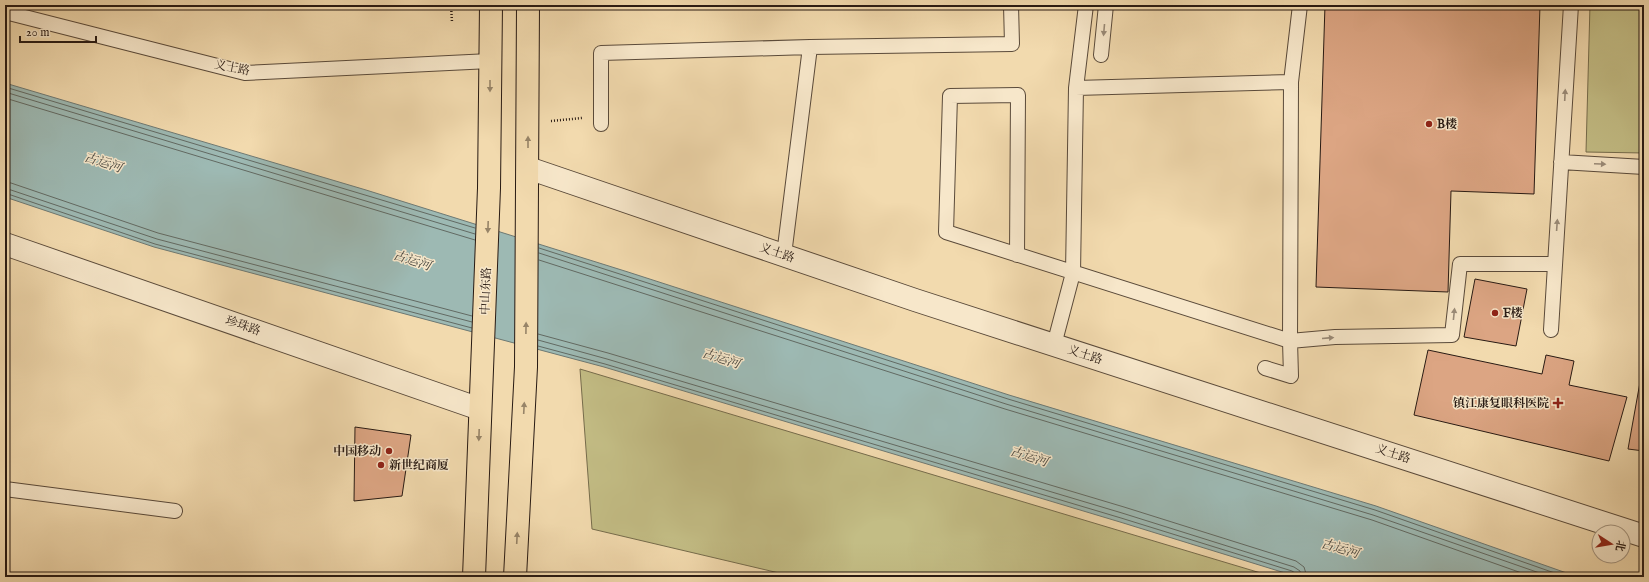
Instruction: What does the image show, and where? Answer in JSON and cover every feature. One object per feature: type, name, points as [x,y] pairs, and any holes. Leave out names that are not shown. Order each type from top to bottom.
[{"type":"main road","name":"中山东路","points":[[474,577],[480,408],[484,354],[489,188],[491,5]]},
{"type":"main road","points":[[515,577],[526,366],[528,5]]},
{"type":"street","name":"义土路","points":[[528,168],[915,300],[1644,536]]},
{"type":"street","name":"珍珠路","points":[[5,244],[480,408]]},
{"type":"lane","points":[[601,124],[601,53],[810,47],[1012,44],[1011,5]]},
{"type":"lane","points":[[1054,345],[1073,273],[1076,88],[1086,5]]},
{"type":"lane","points":[[1101,55],[1106,5]]},
{"type":"lane","points":[[1264,368],[1291,376],[1292,82],[1300,5]]},
{"type":"lane","points":[[1551,330],[1571,5]]},
{"type":"lane","name":"义士路","points":[[5,12],[245,73],[490,60]]},
{"type":"lane","points":[[784,255],[810,47]]},
{"type":"lane","points":[[1076,88],[1292,82]]},
{"type":"lane","points":[[1017,255],[1018,95],[950,96],[946,232],[1017,255],[1073,273],[1290,341],[1334,337],[1452,335],[1460,264],[1555,264]]},
{"type":"lane","points":[[1561,162],[1644,166]]},
{"type":"lane","points":[[5,489],[175,511]]},
{"type":"path","points":[[451,5],[452,22]]},
{"type":"path","points":[[528,123],[585,117]]},
{"type":"shaded area","points":[[1590,5],[1644,5],[1644,153],[1586,152]]},
{"type":"shaded area","points":[[580,369],[1274,577],[796,577],[592,529]]},
{"type":"water","name":"古运河","points":[[5,83],[366,190],[628,272],[1009,395],[1376,506],[1578,577],[1298,577],[604,367],[154,247],[5,197]]},
{"type":"building","name":"B楼","points":[[1325,5],[1540,5],[1534,194],[1451,191],[1448,292],[1316,287]]},
{"type":"building","name":"F楼","points":[[1475,279],[1527,289],[1516,346],[1464,337]]},
{"type":"building","points":[[1428,350],[1542,374],[1546,355],[1574,361],[1569,385],[1627,397],[1609,461],[1414,415]]},
{"type":"building","points":[[1644,360],[1644,451],[1628,449]]},
{"type":"building","name":"新世纪商厦","points":[[355,427],[411,435],[402,496],[354,501]]},
{"type":"place","name":"B楼","points":[[1429,124]]},
{"type":"place","name":"F楼","points":[[1495,313]]},
{"type":"place","name":"镇江康复眼科医院","points":[[1558,403]]},
{"type":"place","name":"中国移动","points":[[389,451]]},
{"type":"place","name":"新世纪商厦","points":[[381,465]]}]
